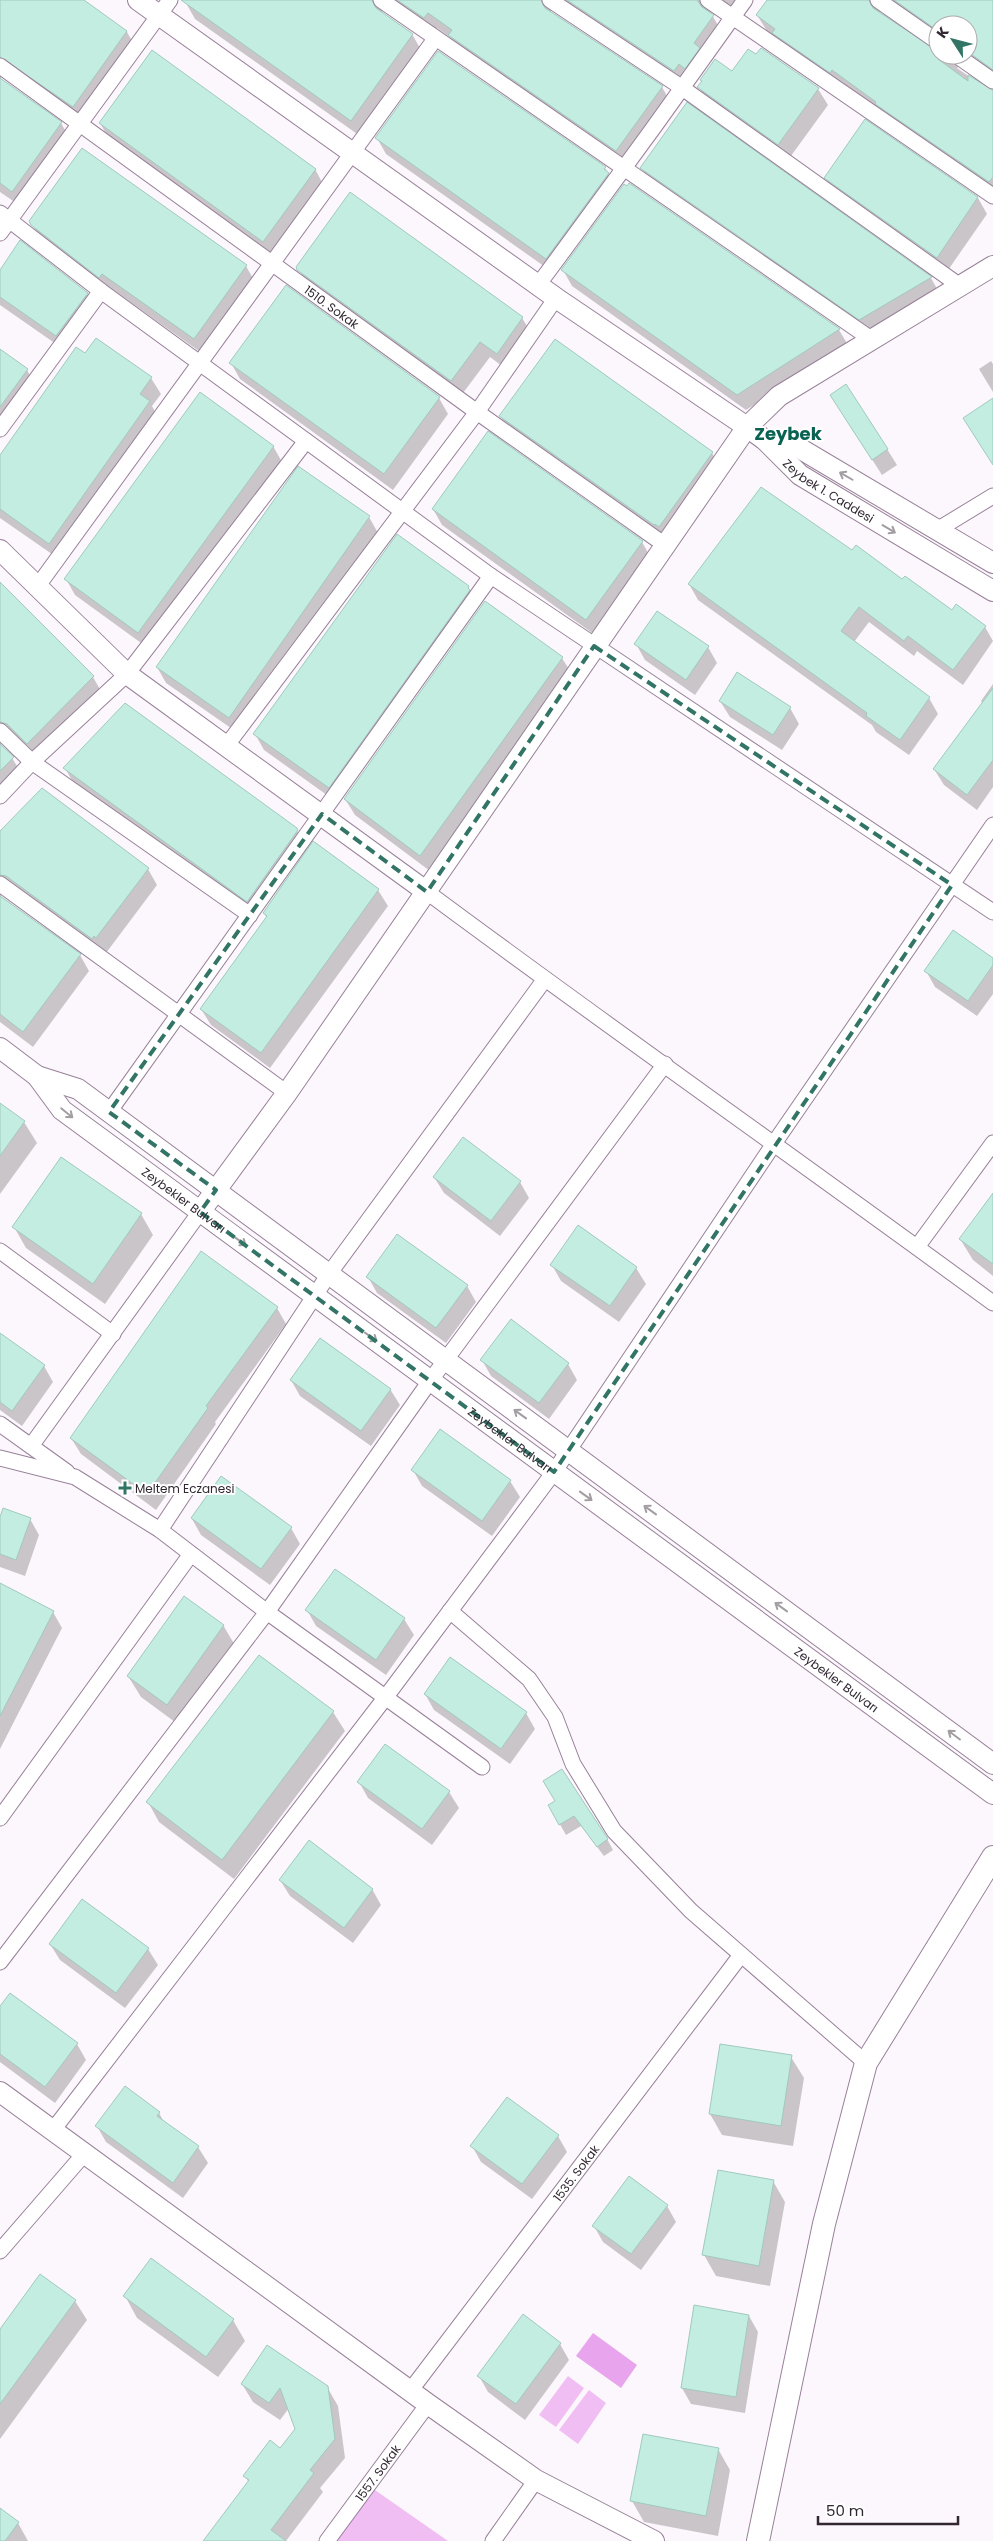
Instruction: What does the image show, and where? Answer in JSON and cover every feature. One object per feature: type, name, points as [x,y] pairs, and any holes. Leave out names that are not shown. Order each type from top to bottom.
[{"type":"main road","points":[[758,2541],[824,2224],[866,2063],[993,1858]]},
{"type":"street","points":[[138,0],[164,7],[352,151],[556,298],[765,440]]},
{"type":"street","points":[[381,0],[871,339]]},
{"type":"street","points":[[550,0],[681,87],[960,286]]},
{"type":"street","points":[[708,0],[993,196]]},
{"type":"street","points":[[538,285],[745,0]]},
{"type":"street","points":[[878,0],[928,35]]},
{"type":"street","points":[[0,233],[5,216],[80,124],[164,7]]},
{"type":"street","points":[[37,587],[435,39]]},
{"type":"street","points":[[970,65],[993,81]]},
{"type":"street","name":"1510. Sokak","points":[[0,66],[477,412],[665,545]]},
{"type":"street","points":[[5,216],[101,291],[491,576],[993,912]]},
{"type":"street","points":[[31,1446],[287,1093],[747,427],[779,396],[993,266]]},
{"type":"street","points":[[0,429],[101,291]]},
{"type":"street","points":[[227,745],[477,412],[556,298]]},
{"type":"street","name":"Zeybek 1. Caddesi","points":[[765,440],[788,442],[993,563]]},
{"type":"street","name":"Zeybek 1. Caddesi","points":[[765,440],[800,475],[993,591]]},
{"type":"street","points":[[0,796],[32,762],[127,674],[306,441]]},
{"type":"street","points":[[937,530],[993,496]]},
{"type":"street","points":[[0,550],[127,674],[322,814],[545,979],[774,1142],[993,1303]]},
{"type":"street","points":[[109,1112],[177,1013],[250,915],[491,576]]},
{"type":"street","points":[[0,731],[32,762],[250,915]]},
{"type":"street","points":[[54,2130],[385,1698],[554,1472],[774,1142],[993,825]]},
{"type":"street","points":[[0,884],[287,1093]]},
{"type":"street","points":[[160,1530],[329,1274],[545,979]]},
{"type":"street","name":"Zeybekler Bulvarı","points":[[0,1048],[37,1076],[62,1110],[993,1794]]},
{"type":"street","points":[[0,1962],[267,1612],[430,1381],[665,1064]]},
{"type":"street","name":"Zeybekler Bulvarı","points":[[37,1076],[78,1089],[993,1764]]},
{"type":"street","points":[[917,1247],[993,1143]]},
{"type":"street","points":[[0,1251],[113,1334]]},
{"type":"street","points":[[0,1424],[75,1477],[160,1530],[267,1612],[482,1767]]},
{"type":"street","points":[[0,1458],[75,1477]]},
{"type":"street","points":[[0,1818],[191,1554]]},
{"type":"street","points":[[450,1611],[529,1679],[555,1717],[572,1764],[614,1831],[691,1910],[866,2063]]},
{"type":"street","points":[[796,1650],[811,1629]]},
{"type":"street","name":"1535. Sokak","points":[[410,2391],[741,1955]]},
{"type":"street","points":[[0,2092],[410,2391],[536,2480],[654,2541]]},
{"type":"street","points":[[0,2251],[85,2153]]},
{"type":"street","name":"1557. Sokak","points":[[327,2541],[428,2404]]},
{"type":"street","points":[[493,2541],[536,2480]]},
{"type":"highlighted area","points":[[594,646],[952,885],[554,1472],[200,1212],[216,1190],[109,1112],[322,814],[427,892]]},
{"type":"shaded area","points":[[593,2333],[637,2365],[621,2388],[576,2356]]},
{"type":"shaded area","points":[[568,2376],[584,2388],[556,2427],[539,2415]]},
{"type":"shaded area","points":[[589,2390],[606,2403],[578,2444],[559,2430]]},
{"type":"shaded area","points":[[372,2488],[448,2541],[334,2541]]},
{"type":"building","points":[[0,0],[84,0],[127,31],[73,107],[0,57]]},
{"type":"building","points":[[181,0],[372,0],[376,8],[413,34],[351,121]]},
{"type":"building","points":[[397,0],[541,0],[545,8],[663,86],[616,151],[448,35],[452,30],[428,13],[424,18]]},
{"type":"building","points":[[567,0],[697,0],[702,7],[714,15],[694,43],[700,48],[685,69],[679,64],[674,71]]},
{"type":"building","points":[[767,0],[869,0],[873,8],[928,44],[928,65],[946,65],[968,81],[968,75],[993,90],[993,177],[989,182],[875,104],[876,102],[832,70],[830,73],[772,33],[775,29],[756,15]]},
{"type":"building","points":[[894,0],[993,0],[993,70],[978,59],[978,15],[928,15],[928,24]]},
{"type":"building","points":[[761,48],[819,88],[778,145],[697,87],[715,59],[732,71],[748,49],[756,54]]},
{"type":"building","points":[[152,50],[316,169],[263,242],[99,123]]},
{"type":"building","points":[[438,51],[606,167],[604,169],[609,173],[546,259],[375,138]]},
{"type":"building","points":[[0,78],[62,122],[12,192],[0,183]]},
{"type":"building","points":[[687,102],[932,277],[859,320],[640,168]]},
{"type":"building","points":[[865,119],[978,197],[937,258],[824,178]]},
{"type":"building","points":[[82,148],[247,265],[194,339],[102,274],[99,278],[31,225],[29,221]]},
{"type":"building","points":[[629,183],[840,329],[737,395],[561,270],[624,184],[627,186]]},
{"type":"building","points":[[350,192],[523,317],[497,354],[480,342],[451,381],[297,270],[296,267]]},
{"type":"building","points":[[20,240],[88,293],[56,336],[0,297],[0,270]]},
{"type":"building","points":[[286,285],[440,397],[384,474],[229,363]]},
{"type":"building","points":[[96,338],[152,377],[140,394],[150,401],[49,544],[0,509],[0,455],[76,347],[85,353]]},
{"type":"building","points":[[555,339],[713,452],[659,527],[499,416]]},
{"type":"building","points":[[0,349],[28,369],[0,407]]},
{"type":"building","points":[[846,384],[888,449],[872,460],[830,395]]},
{"type":"building","points":[[200,392],[274,446],[138,633],[64,579]]},
{"type":"building","points":[[993,398],[993,465],[963,418]]},
{"type":"building","points":[[488,431],[643,541],[586,620],[432,509]]},
{"type":"building","points":[[298,466],[370,516],[229,718],[156,667]]},
{"type":"building","points":[[761,487],[852,550],[856,545],[902,579],[905,576],[952,610],[956,604],[986,626],[953,670],[908,636],[904,641],[859,607],[841,631],[930,697],[900,740],[866,716],[867,713],[688,584]]},
{"type":"building","points":[[397,534],[469,586],[470,590],[329,788],[253,734]]},
{"type":"building","points":[[0,582],[94,676],[27,744],[7,724],[0,722]]},
{"type":"building","points":[[485,601],[563,657],[420,856],[344,799]]},
{"type":"building","points":[[657,611],[709,646],[686,680],[634,644]]},
{"type":"building","points":[[737,672],[791,707],[773,735],[719,701]]},
{"type":"building","points":[[993,688],[993,760],[967,795],[933,769]]},
{"type":"building","points":[[125,703],[297,828],[298,830],[247,902],[63,768]]},
{"type":"building","points":[[0,744],[14,757],[0,771]]},
{"type":"building","points":[[42,788],[149,868],[96,938],[94,936],[92,939],[6,876],[0,875],[0,831]]},
{"type":"building","points":[[313,841],[379,889],[261,1053],[200,1009],[267,916],[263,913]]},
{"type":"building","points":[[0,896],[81,954],[23,1032],[0,1014]]},
{"type":"building","points":[[953,930],[993,958],[993,965],[968,1001],[924,971]]},
{"type":"building","points":[[0,1103],[25,1121],[0,1156]]},
{"type":"building","points":[[463,1137],[521,1181],[491,1221],[433,1177]]},
{"type":"building","points":[[61,1157],[142,1213],[93,1284],[12,1227]]},
{"type":"building","points":[[993,1193],[993,1264],[959,1239]]},
{"type":"building","points":[[578,1225],[637,1267],[610,1306],[550,1265]]},
{"type":"building","points":[[397,1234],[468,1285],[436,1328],[366,1277]]},
{"type":"building","points":[[201,1251],[278,1307],[206,1406],[208,1408],[147,1494],[70,1438]]},
{"type":"building","points":[[511,1319],[569,1363],[539,1403],[480,1360]]},
{"type":"building","points":[[0,1333],[45,1365],[12,1411],[0,1402]]},
{"type":"building","points":[[320,1338],[391,1389],[361,1431],[290,1380]]},
{"type":"building","points":[[440,1429],[511,1480],[482,1521],[411,1470]]},
{"type":"building","points":[[221,1476],[292,1527],[261,1569],[191,1518]]},
{"type":"building","points":[[3,1508],[31,1518],[16,1560],[0,1554],[0,1517]]},
{"type":"building","points":[[335,1569],[405,1618],[376,1660],[305,1610]]},
{"type":"building","points":[[0,1583],[54,1611],[0,1716]]},
{"type":"building","points":[[184,1596],[224,1625],[167,1705],[127,1676]]},
{"type":"building","points":[[259,1655],[334,1711],[222,1860],[146,1802]]},
{"type":"building","points":[[450,1657],[527,1712],[501,1749],[424,1694]]},
{"type":"building","points":[[385,1744],[450,1791],[422,1829],[357,1782]]},
{"type":"building","points":[[562,1769],[608,1839],[597,1847],[574,1816],[559,1825],[548,1805],[555,1801],[543,1781]]},
{"type":"building","points":[[309,1840],[373,1889],[344,1928],[279,1880]]},
{"type":"building","points":[[82,1899],[149,1948],[116,1993],[49,1944]]},
{"type":"building","points":[[10,1993],[78,2043],[45,2087],[0,2054],[0,2006]]},
{"type":"building","points":[[720,2044],[792,2055],[781,2126],[709,2114]]},
{"type":"building","points":[[125,2086],[160,2112],[157,2116],[199,2146],[173,2183],[95,2126]]},
{"type":"building","points":[[507,2097],[559,2135],[522,2184],[470,2146]]},
{"type":"building","points":[[718,2170],[774,2180],[759,2266],[702,2255]]},
{"type":"building","points":[[629,2176],[668,2205],[631,2254],[592,2226]]},
{"type":"building","points":[[151,2258],[234,2319],[206,2357],[123,2296]]},
{"type":"building","points":[[40,2274],[76,2300],[0,2404],[0,2329]]},
{"type":"building","points":[[694,2305],[749,2315],[736,2397],[681,2388]]},
{"type":"building","points":[[523,2314],[561,2343],[516,2404],[477,2376]]},
{"type":"building","points":[[267,2345],[328,2386],[335,2439],[310,2470],[314,2473],[271,2530],[286,2541],[203,2541],[249,2480],[243,2476],[270,2440],[280,2448],[295,2429],[280,2388],[269,2403],[241,2384]]},
{"type":"building","points":[[643,2434],[719,2448],[706,2516],[630,2501]]},
{"type":"building","points":[[0,2508],[19,2522],[5,2541],[0,2541]]},
{"type":"place","name":"Meltem Eczanesi","points":[[125,1488]]},
{"type":"district","name":"Zeybek","points":[[788,433]]}]
